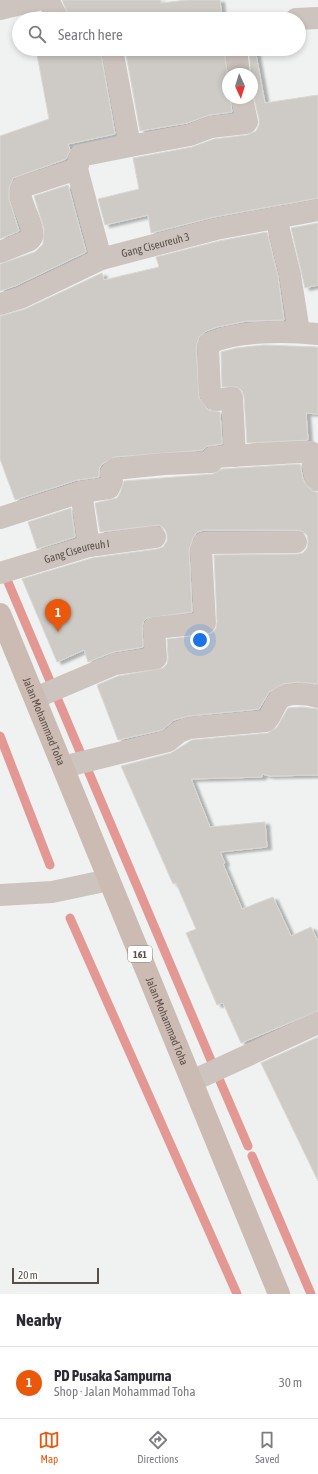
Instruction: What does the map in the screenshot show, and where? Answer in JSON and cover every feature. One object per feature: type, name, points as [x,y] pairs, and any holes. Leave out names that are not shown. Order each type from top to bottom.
[{"type":"main road","name":"Jalan Mohammad Toha","points":[[0,614],[279,1294]]},
{"type":"street","points":[[0,9],[37,0]]},
{"type":"street","points":[[48,0],[54,12]]},
{"type":"street","points":[[306,19],[318,18]]},
{"type":"street","points":[[113,56],[130,146]]},
{"type":"street","points":[[237,56],[238,68]]},
{"type":"street","points":[[101,259],[77,170],[80,156],[190,135],[211,127],[246,123],[243,104]]},
{"type":"street","points":[[0,252],[30,240],[32,237],[31,226],[20,194],[22,187],[77,170]]},
{"type":"street","name":"Gang Ciseureuh 3","points":[[0,304],[20,298],[101,259],[216,229],[318,210]]},
{"type":"street","points":[[235,456],[232,398],[216,400],[212,397],[208,347],[214,341],[230,337],[289,331],[309,333],[290,275],[276,218]]},
{"type":"street","points":[[0,518],[81,492],[109,488],[112,481],[111,473],[115,469],[164,464],[212,462],[213,457],[311,452],[315,477],[318,480]]},
{"type":"street","points":[[81,492],[89,546]]},
{"type":"street","name":"Gang Ciseureuh I","points":[[0,573],[89,546],[156,537]]},
{"type":"street","points":[[35,698],[115,664],[156,658],[154,628],[205,623],[201,550],[204,543],[296,542]]},
{"type":"street","points":[[63,767],[168,741],[179,732],[189,728],[266,720],[280,698],[285,696],[308,694],[318,697]]},
{"type":"street","points":[[0,895],[52,892],[109,880]]},
{"type":"street","points":[[192,1081],[318,1022]]},
{"type":"building","points":[[62,0],[161,0],[161,3],[188,0],[220,0],[221,12],[67,12]]},
{"type":"building","points":[[37,56],[101,56],[115,134],[68,144],[70,150],[66,159],[13,178],[9,188],[9,199],[19,231],[0,239],[0,136],[49,119]]},
{"type":"building","points":[[126,56],[225,56],[227,68],[222,68],[222,104],[231,104],[232,112],[209,115],[187,123],[140,131]]},
{"type":"building","points":[[250,56],[256,56],[265,103],[318,95],[318,198],[214,217],[151,233],[148,215],[105,225],[98,199],[139,189],[133,158],[192,147],[214,139],[247,135],[256,131],[259,125],[255,104],[258,104],[258,68],[250,68]]},
{"type":"building","points":[[68,185],[86,252],[15,286],[0,291],[0,264],[35,252],[43,244],[44,229],[34,196]]},
{"type":"building","points":[[318,223],[318,285],[305,288],[291,228]]},
{"type":"building","points":[[267,232],[278,277],[284,320],[247,321],[217,327],[206,331],[199,337],[196,347],[199,398],[208,410],[220,412],[222,444],[207,446],[203,450],[114,457],[102,464],[99,469],[99,477],[77,480],[15,500],[0,459],[0,316],[25,309],[102,273],[104,280],[159,267],[156,257],[219,241]]},
{"type":"building","points":[[264,345],[318,347],[318,414],[306,413],[308,440],[247,443],[244,397],[242,391],[237,387],[222,387],[221,352],[236,348]]},
{"type":"building","points":[[300,464],[303,479],[306,485],[314,492],[318,492],[318,684],[297,682],[283,684],[269,692],[259,709],[188,716],[174,720],[162,730],[118,740],[97,685],[118,676],[163,668],[167,664],[168,658],[167,639],[212,633],[216,628],[217,622],[214,555],[303,553],[307,548],[307,535],[302,531],[296,530],[204,530],[197,532],[193,538],[189,550],[192,612],[147,618],[143,622],[142,628],[143,647],[113,652],[88,662],[84,650],[57,662],[22,579],[92,558],[163,547],[167,541],[167,535],[165,529],[159,525],[100,532],[95,503],[117,498],[124,481],[213,474],[222,469]]},
{"type":"building","points":[[71,508],[75,537],[37,549],[28,522]]},
{"type":"building","points":[[302,707],[318,709],[318,775],[270,776],[262,774],[262,777],[191,779],[210,827],[265,822],[267,847],[220,852],[225,863],[223,864],[242,909],[273,897],[291,936],[311,927],[318,941],[318,1011],[241,1043],[223,1003],[217,1005],[186,933],[196,929],[176,883],[173,884],[121,766],[171,753],[192,740],[268,733],[277,727],[288,708]]},
{"type":"building","points":[[318,1037],[318,1181],[261,1063]]},
{"type":"waterway","points":[[5,575],[213,1065]]},
{"type":"waterway","points":[[0,736],[50,865]]},
{"type":"waterway","points":[[70,918],[237,1294]]},
{"type":"waterway","points":[[217,1074],[248,1146]]},
{"type":"waterway","points":[[252,1156],[311,1294]]},
{"type":"place","name":"PD Pusaka Sampurna","points":[[58,632]]}]
